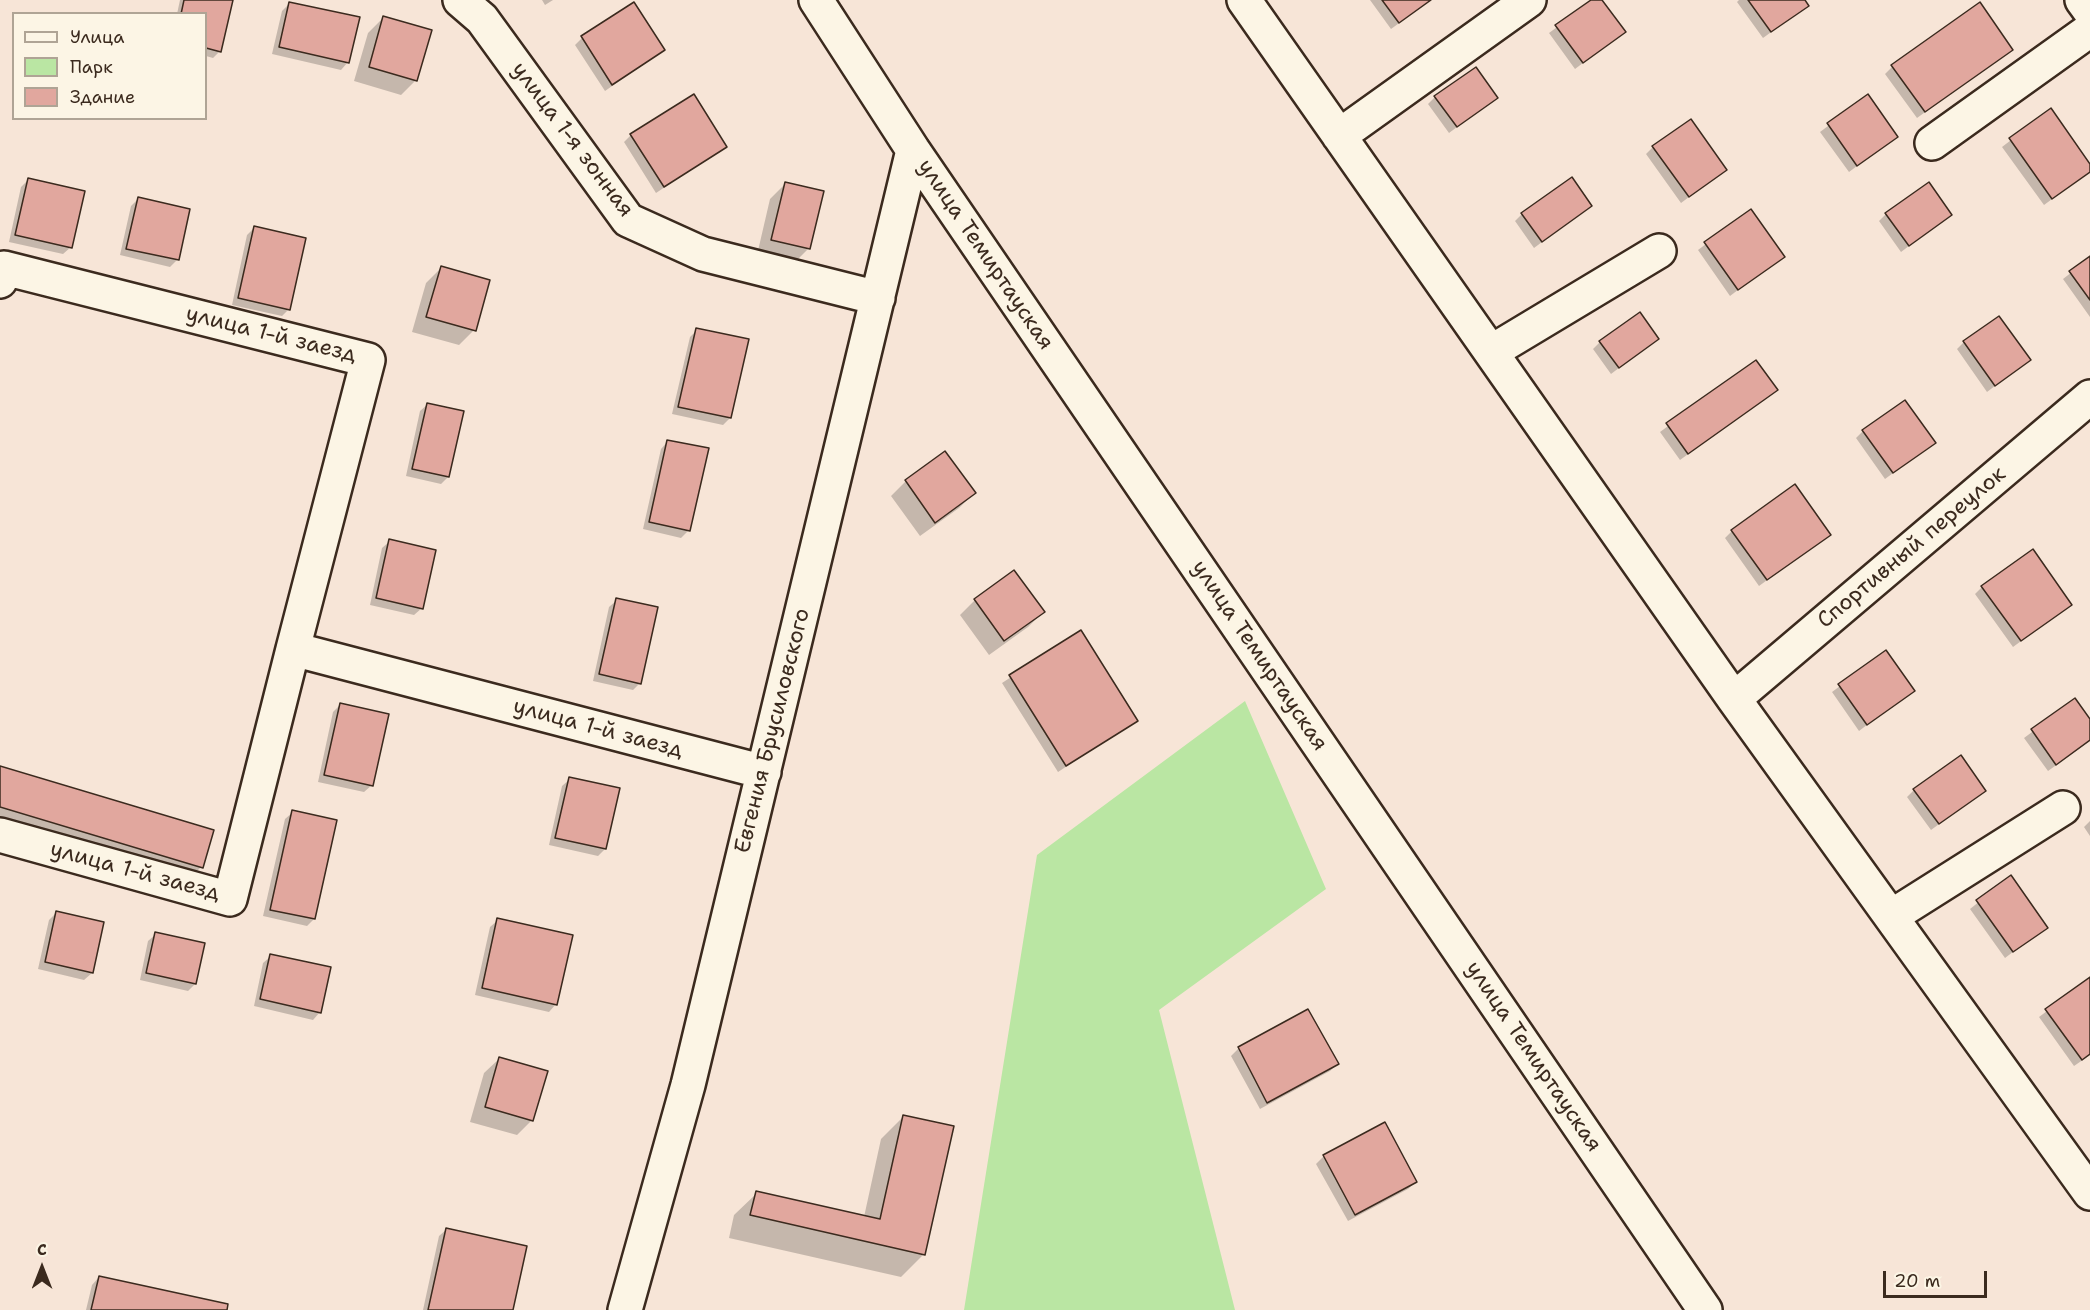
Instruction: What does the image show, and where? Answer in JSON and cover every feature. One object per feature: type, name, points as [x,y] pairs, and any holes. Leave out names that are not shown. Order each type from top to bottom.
[{"type":"street","name":"улица 1-я зонная","points":[[460,0],[482,19],[628,220],[704,254],[878,298]]},
{"type":"street","name":"улица Темиртауская","points":[[816,0],[914,150],[1705,1310]]},
{"type":"street","points":[[1244,0],[1734,699],[2090,1193]]},
{"type":"street","points":[[1339,136],[1529,0]]},
{"type":"street","points":[[2082,0],[2090,11]]},
{"type":"street","points":[[1932,143],[2090,30]]},
{"type":"street","name":"Евгения Брусиловского","points":[[625,1310],[688,1085],[914,150]]},
{"type":"street","points":[[1491,352],[1659,251]]},
{"type":"street","name":"улица 1-й заезд","points":[[0,281],[4,268],[368,360],[230,898],[0,835]]},
{"type":"street","name":"Спортивный переулок","points":[[1734,699],[2090,398]]},
{"type":"street","name":"улица 1-й заезд","points":[[293,649],[764,772]]},
{"type":"street","points":[[1892,916],[2063,808]]},
{"type":"green space","points":[[1245,701],[1326,889],[1159,1010],[1235,1310],[964,1310],[1037,855]]},
{"type":"building","points":[[184,0],[233,0],[221,52],[207,48],[207,12],[181,12]]},
{"type":"building","points":[[1382,0],[1431,0],[1399,23]]},
{"type":"building","points":[[1591,0],[1602,0],[1626,32],[1583,63],[1555,25]]},
{"type":"building","points":[[1748,0],[1805,0],[1809,6],[1771,32]]},
{"type":"building","points":[[289,2],[360,17],[349,63],[279,47]]},
{"type":"building","points":[[634,2],[665,50],[612,85],[581,36]]},
{"type":"building","points":[[1980,2],[2013,50],[1925,112],[1891,65]]},
{"type":"building","points":[[383,16],[432,30],[417,81],[369,67]]},
{"type":"building","points":[[1476,67],[1498,98],[1457,127],[1434,96]]},
{"type":"building","points":[[694,94],[727,147],[664,187],[630,134]]},
{"type":"building","points":[[1868,94],[1898,137],[1857,166],[1827,123]]},
{"type":"building","points":[[2051,108],[2090,164],[2090,172],[2052,199],[2009,138]]},
{"type":"building","points":[[1691,119],[1727,170],[1689,197],[1652,146]]},
{"type":"building","points":[[1572,177],[1592,206],[1542,242],[1521,213]]},
{"type":"building","points":[[28,178],[85,191],[72,248],[15,235]]},
{"type":"building","points":[[785,182],[824,191],[810,249],[771,240]]},
{"type":"building","points":[[1929,182],[1952,215],[1909,246],[1885,213]]},
{"type":"building","points":[[138,197],[190,209],[179,260],[126,249]]},
{"type":"building","points":[[1751,209],[1785,257],[1738,290],[1704,242]]},
{"type":"building","points":[[254,226],[306,238],[290,310],[238,298]]},
{"type":"building","points":[[2090,256],[2090,300],[2069,271]]},
{"type":"building","points":[[441,266],[490,280],[476,331],[426,317]]},
{"type":"building","points":[[1640,312],[1659,339],[1619,368],[1599,341]]},
{"type":"building","points":[[1999,316],[2031,360],[1995,386],[1963,341]]},
{"type":"building","points":[[696,328],[749,339],[731,418],[678,407]]},
{"type":"building","points":[[1756,360],[1778,390],[1688,454],[1666,423]]},
{"type":"building","points":[[1905,400],[1936,443],[1893,473],[1862,430]]},
{"type":"building","points":[[427,403],[464,411],[449,477],[412,469]]},
{"type":"building","points":[[667,440],[709,448],[690,531],[649,522]]},
{"type":"building","points":[[945,451],[976,493],[935,523],[905,480]]},
{"type":"building","points":[[1795,484],[1831,535],[1767,580],[1731,530]]},
{"type":"building","points":[[389,539],[436,550],[423,609],[376,598]]},
{"type":"building","points":[[2033,549],[2072,605],[2021,641],[1981,586]]},
{"type":"building","points":[[1014,570],[1045,612],[1004,641],[974,599]]},
{"type":"building","points":[[616,598],[658,607],[641,684],[599,674]]},
{"type":"building","points":[[1081,630],[1138,721],[1066,766],[1009,675]]},
{"type":"building","points":[[1886,650],[1915,691],[1867,725],[1838,684]]},
{"type":"building","points":[[2075,698],[2090,719],[2090,740],[2056,765],[2031,729]]},
{"type":"building","points":[[340,703],[389,714],[373,786],[324,775]]},
{"type":"building","points":[[1961,755],[1986,791],[1939,824],[1913,789]]},
{"type":"building","points":[[0,766],[214,830],[203,868],[0,807]]},
{"type":"building","points":[[569,777],[620,788],[606,849],[555,838]]},
{"type":"building","points":[[292,810],[337,820],[315,919],[270,910]]},
{"type":"building","points":[[2011,875],[2048,928],[2013,952],[1976,900]]},
{"type":"building","points":[[56,911],[104,922],[93,973],[45,962]]},
{"type":"building","points":[[497,918],[573,935],[557,1005],[482,988]]},
{"type":"building","points":[[155,932],[205,943],[196,984],[146,973]]},
{"type":"building","points":[[270,954],[331,967],[321,1013],[260,999]]},
{"type":"building","points":[[2090,977],[2090,1054],[2082,1060],[2045,1009]]},
{"type":"building","points":[[1308,1009],[1339,1064],[1267,1103],[1238,1047]]},
{"type":"building","points":[[499,1057],[548,1071],[533,1121],[485,1107]]},
{"type":"building","points":[[903,1115],[954,1126],[925,1255],[750,1215],[756,1191],[880,1219]]},
{"type":"building","points":[[1385,1122],[1417,1182],[1355,1215],[1323,1155]]},
{"type":"building","points":[[446,1228],[527,1246],[513,1310],[428,1310]]},
{"type":"building","points":[[99,1276],[228,1304],[227,1310],[91,1310]]}]
